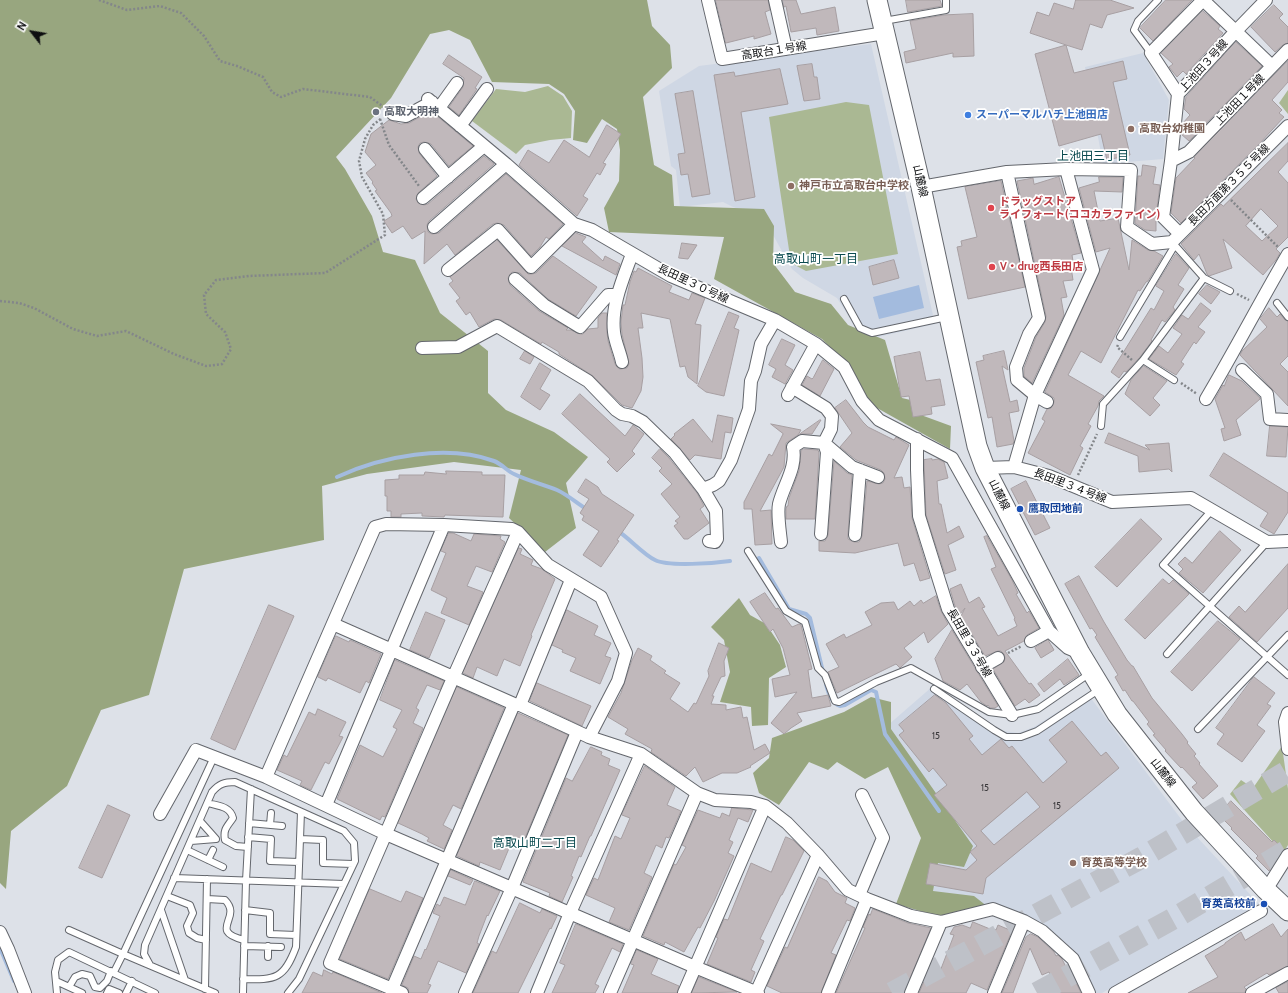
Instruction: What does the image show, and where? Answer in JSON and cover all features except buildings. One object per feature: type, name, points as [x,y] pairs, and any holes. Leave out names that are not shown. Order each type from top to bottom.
[{"type":"main road","name":"山麓線","points":[[877,0],[921,187],[977,446],[985,468],[1080,653],[1117,714],[1194,812],[1266,890],[1288,911]]},
{"type":"street","name":"高取台１号線","points":[[708,0],[722,59],[786,49],[884,27]]},
{"type":"street","points":[[775,0],[786,49]]},
{"type":"street","points":[[1178,94],[1151,54],[1202,0],[1272,66]]},
{"type":"street","name":"上池田３号線","points":[[1176,240],[1163,217],[1178,94],[1266,0]]},
{"type":"street","name":"上池田１号線","points":[[1170,162],[1189,152],[1288,50]]},
{"type":"street","points":[[393,114],[406,116],[433,103],[457,83]]},
{"type":"street","points":[[460,126],[487,89]]},
{"type":"street","name":"長田里３０号線","points":[[433,103],[506,164],[574,224],[592,230],[671,276],[775,320],[816,344],[844,367],[862,401],[879,420],[952,458],[1049,631]]},
{"type":"street","name":"長田方面第３５５号線","points":[[1176,240],[1288,126]]},
{"type":"street","points":[[425,197],[484,146]]},
{"type":"street","points":[[425,149],[448,177]]},
{"type":"street","points":[[434,227],[506,164]]},
{"type":"street","points":[[921,187],[1007,172],[1066,169],[1131,170],[1127,227],[1152,244],[1176,240]]},
{"type":"street","points":[[1014,467],[1035,395],[1093,270],[1066,169]]},
{"type":"street","points":[[1007,172],[1039,318],[1029,334],[1016,367],[1017,380],[1035,395],[1047,402]]},
{"type":"street","points":[[448,270],[498,230],[531,267],[574,224]]},
{"type":"street","points":[[622,362],[614,332],[615,307],[617,295],[632,254]]},
{"type":"street","points":[[1206,399],[1230,359],[1258,305],[1288,254]]},
{"type":"street","points":[[515,279],[544,305],[580,327],[608,295],[617,295]]},
{"type":"street","points":[[704,489],[720,481],[731,460],[749,409],[751,381],[755,371],[761,344],[775,320]]},
{"type":"street","points":[[422,348],[458,347],[497,326],[588,381],[616,410],[622,414],[632,416],[642,422],[676,452],[704,489],[716,510],[717,539],[715,542],[709,542]]},
{"type":"street","points":[[816,344],[790,391],[826,408],[832,416],[831,429],[824,443],[827,452],[821,534]]},
{"type":"street","points":[[1242,370],[1267,394],[1270,419],[1288,420]]},
{"type":"street","name":"長田里３３号線","points":[[917,439],[916,470],[919,516],[948,609],[1012,715]]},
{"type":"street","points":[[781,542],[779,505],[792,472],[795,456],[793,447],[802,441],[824,443],[852,467],[878,477]]},
{"type":"street","name":"長田里３４号線","points":[[985,468],[1014,467],[1049,476],[1112,502],[1190,498],[1267,542]]},
{"type":"street","points":[[855,535],[860,470]]},
{"type":"street","points":[[266,777],[374,527],[386,524],[444,525],[512,529],[518,532],[548,565],[601,597],[626,653],[618,681],[589,737]]},
{"type":"street","points":[[326,805],[444,525]]},
{"type":"street","points":[[518,532],[453,678],[330,963],[397,991],[448,860],[571,580]]},
{"type":"street","points":[[1267,542],[1288,541]]},
{"type":"street","points":[[333,624],[453,678],[517,704],[577,732],[641,754],[697,793],[715,800],[751,802],[765,806],[787,823],[818,855],[848,890],[863,897],[911,916],[941,922],[993,909],[1024,921],[1042,931],[1073,959],[1089,993]]},
{"type":"street","points":[[1031,641],[1049,631],[1068,648],[1080,653]]},
{"type":"street","points":[[982,667],[998,658]]},
{"type":"street","points":[[1288,713],[1285,722],[1288,749]]},
{"type":"street","points":[[465,993],[512,888],[577,732]]},
{"type":"street","points":[[160,814],[196,750],[266,777],[386,834],[757,993],[818,855]]},
{"type":"street","points":[[536,993],[641,754]]},
{"type":"street","points":[[610,993],[697,793]]},
{"type":"street","points":[[828,993],[883,838],[862,795]]},
{"type":"street","points":[[684,993],[765,806]]},
{"type":"street","points":[[1266,890],[1288,855]]},
{"type":"street","points":[[1115,993],[1261,911]]},
{"type":"street","points":[[994,993],[1024,921]]},
{"type":"street","points":[[911,993],[941,922]]},
{"type":"street","points":[[0,932],[25,993]]},
{"type":"street","points":[[1252,993],[1288,973]]},
{"type":"lane","points":[[884,27],[946,10],[946,0]]},
{"type":"lane","points":[[1151,54],[1134,30],[1138,21],[1158,0]]},
{"type":"lane","points":[[1176,240],[1204,278],[1230,291]]},
{"type":"lane","name":"長田方面第３５５号線","points":[[1120,337],[1176,240]]},
{"type":"lane","points":[[1100,426],[1103,404],[1143,360],[1204,278]]},
{"type":"lane","points":[[844,299],[860,328],[872,333],[949,317]]},
{"type":"lane","points":[[1277,303],[1288,316]]},
{"type":"lane","points":[[1143,360],[1174,380]]},
{"type":"lane","points":[[1212,510],[1162,565],[1288,675]]},
{"type":"lane","points":[[1167,654],[1267,542]]},
{"type":"lane","points":[[748,551],[786,611],[805,622],[818,668],[825,674],[835,701],[839,702],[876,682],[912,668],[989,712],[1012,715],[1038,709],[1083,678]]},
{"type":"lane","points":[[1198,729],[1288,635]]},
{"type":"lane","points":[[934,690],[1006,737],[1021,738],[1037,731],[1101,688]]},
{"type":"lane","points":[[69,987],[75,977],[82,974],[90,976],[95,987],[100,988],[113,972],[123,954],[214,756]]},
{"type":"lane","points":[[150,965],[144,954],[145,945],[212,792],[218,785],[226,782],[235,782],[344,831],[354,843],[355,861],[299,979],[288,993]]},
{"type":"lane","points":[[243,993],[246,881],[251,789]]},
{"type":"lane","points":[[208,803],[225,807],[232,813],[233,818],[227,826],[224,834],[226,840],[236,846],[248,847]]},
{"type":"lane","points":[[243,979],[273,978],[282,973],[291,960],[296,947],[301,812]]},
{"type":"lane","points":[[270,825],[271,813]]},
{"type":"lane","points":[[191,841],[216,839],[200,821]]},
{"type":"lane","points":[[249,823],[282,826]]},
{"type":"lane","points":[[248,838],[271,840],[270,861],[299,862]]},
{"type":"lane","points":[[300,839],[322,840],[323,863],[353,864]]},
{"type":"lane","points":[[187,850],[223,867]]},
{"type":"lane","points":[[208,860],[213,850]]},
{"type":"lane","points":[[174,878],[344,884]]},
{"type":"lane","points":[[205,989],[207,880]]},
{"type":"lane","points":[[167,896],[190,905],[193,913],[187,926],[189,933],[197,938],[206,940]]},
{"type":"lane","points":[[207,899],[225,900],[229,904],[231,913],[226,925],[226,930],[229,935],[244,943],[281,947]]},
{"type":"lane","points":[[161,910],[185,980]]},
{"type":"lane","points":[[245,910],[270,913],[270,934],[296,935]]},
{"type":"lane","points":[[69,930],[215,993]]},
{"type":"lane","points":[[268,946],[268,957]]},
{"type":"lane","points":[[57,993],[55,972],[58,960],[69,952],[132,981],[148,991],[155,993]]},
{"type":"lane","points":[[56,981],[82,993]]},
{"type":"lane","points":[[126,993],[132,981]]},
{"type":"lane","points":[[107,993],[110,989],[119,993]]},
{"type":"path","points":[[100,0],[127,10],[160,6],[181,13],[204,36],[220,61],[237,66],[263,77],[272,92],[281,97],[303,89],[370,97],[393,114]]},
{"type":"path","points":[[0,301],[19,303],[34,308],[73,329],[97,336],[126,331],[174,354],[206,366],[222,364],[230,349],[225,332],[206,314],[204,295],[216,280],[249,276],[325,273],[385,235],[383,214],[362,177],[358,161],[365,139],[372,125],[380,119],[393,114]]},
{"type":"path","points":[[380,119],[389,145],[425,197]]},
{"type":"path","points":[[1228,197],[1268,237]]},
{"type":"path","points":[[1230,291],[1258,305]]},
{"type":"path","points":[[1120,337],[1117,348],[1131,360]]},
{"type":"path","points":[[1188,388],[1193,391]]},
{"type":"path","points":[[1073,486],[1096,438]]},
{"type":"path","points":[[998,658],[1031,641]]},
{"type":"shaded area","name":"神戸市立高取台中学校","points":[[871,44],[935,324],[869,339],[859,333],[837,298],[803,278],[792,269],[763,217],[723,202],[680,207],[676,170],[671,166],[659,91],[699,66]]},
{"type":"shaded area","name":"高取台幼稚園","points":[[1143,53],[1169,100],[1163,159],[1103,164],[1085,67]]},
{"type":"shaded area","name":"育英高等学校","points":[[933,686],[1003,731],[1018,733],[1034,727],[1087,693],[1184,823],[1259,904],[1102,993],[1094,993],[1045,927],[994,903],[941,913],[909,909],[942,811],[887,726]]},
{"type":"green space","points":[[0,0],[647,0],[652,26],[670,45],[672,68],[643,97],[654,165],[672,175],[674,206],[764,209],[774,226],[773,263],[795,292],[831,304],[848,325],[885,340],[902,398],[919,402],[921,415],[951,426],[950,449],[870,404],[853,372],[822,339],[714,279],[724,237],[609,232],[604,208],[619,181],[620,150],[617,129],[602,119],[587,143],[573,140],[575,111],[564,94],[549,84],[492,82],[470,40],[449,30],[430,34],[391,98],[336,157],[345,169],[372,216],[383,252],[415,260],[440,313],[488,351],[488,393],[506,410],[554,432],[588,457],[566,483],[576,528],[545,552],[509,518],[521,470],[454,462],[367,474],[322,486],[324,540],[184,569],[149,695],[101,710],[67,786],[11,831],[6,889],[0,883]]},
{"type":"green space","points":[[548,86],[563,96],[572,111],[571,138],[525,145],[516,154],[472,121],[496,89],[525,92]]},
{"type":"green space","points":[[1288,90],[1288,114],[1279,103]]},
{"type":"green space","points":[[846,102],[869,105],[898,254],[806,271],[791,263],[769,117]]},
{"type":"green space","points":[[739,598],[750,615],[766,624],[780,645],[786,667],[769,678],[768,725],[752,726],[751,707],[720,702],[730,672],[724,640],[711,627]]},
{"type":"green space","points":[[871,697],[891,702],[891,729],[973,846],[964,867],[938,863],[933,891],[974,896],[988,907],[941,917],[896,904],[921,838],[888,767],[865,779],[837,762],[828,770],[809,762],[779,805],[759,793],[753,773],[769,758],[772,738],[844,712]]},
{"type":"green space","points":[[1282,746],[1288,789],[1288,845],[1283,853],[1230,794],[1241,780],[1253,788]]},
{"type":"water","points":[[919,285],[924,308],[879,319],[873,297]]},
{"type":"waterway","points":[[337,477],[374,463],[394,458],[436,453],[456,453],[494,461],[511,473],[565,494],[588,510]]},
{"type":"waterway","points":[[618,531],[650,557],[662,562],[692,564],[730,561]]},
{"type":"waterway","points":[[759,558],[789,609],[806,614],[810,618],[823,672]]},
{"type":"waterway","points":[[826,684],[831,697],[835,703],[840,706],[845,705],[871,690],[876,692],[885,734],[939,811]]},
{"type":"waterway","points":[[0,948],[14,981]]},
{"type":"tunnel","points":[[892,993],[1141,858],[1288,771]]},
{"type":"tunnel","points":[[1037,993],[1178,916],[1288,850]]},
{"type":"place","name":"高取大明神","points":[[376,112]]},
{"type":"place","name":"スーパーマルハチ上池田店","points":[[968,115]]},
{"type":"place","name":"高取台幼稚園","points":[[1131,129]]},
{"type":"place","name":"神戸市立高取台中学校","points":[[791,186]]},
{"type":"place","name":"ドラッグストア ライフォート(ココカラファイン)","points":[[991,208]]},
{"type":"place","name":"V・drug西長田店","points":[[992,267]]},
{"type":"place","name":"鷹取団地前","points":[[1020,509]]},
{"type":"place","name":"育英高等学校","points":[[1073,863]]},
{"type":"place","name":"育英高校前","points":[[1264,904]]},
{"type":"district","name":"上池田三丁目","points":[[1093,156]]},
{"type":"district","name":"高取山町一丁目","points":[[816,259]]},
{"type":"district","name":"高取山町二丁目","points":[[535,843]]}]
